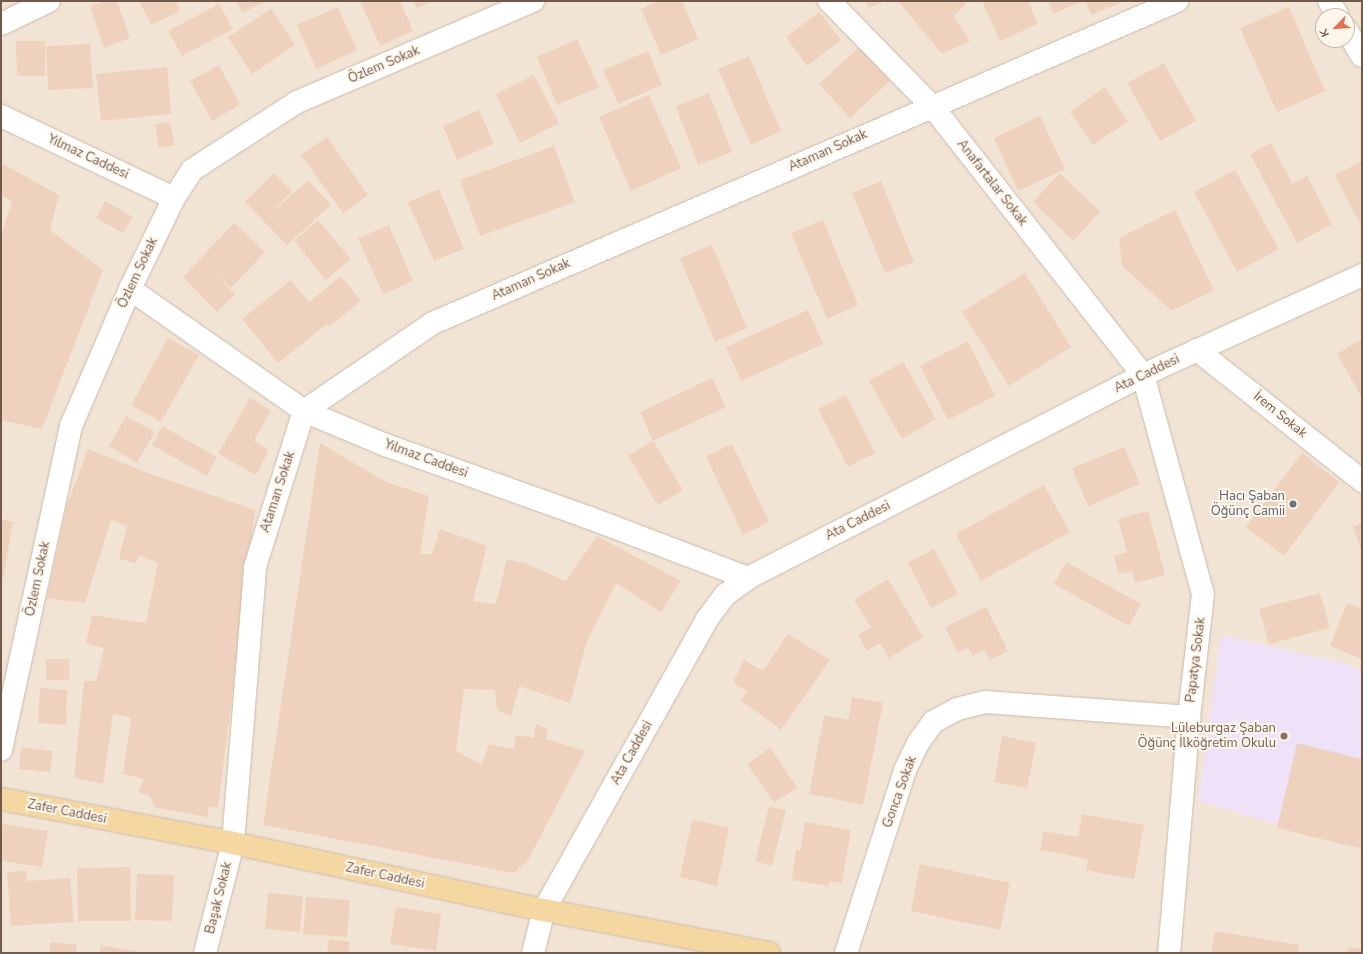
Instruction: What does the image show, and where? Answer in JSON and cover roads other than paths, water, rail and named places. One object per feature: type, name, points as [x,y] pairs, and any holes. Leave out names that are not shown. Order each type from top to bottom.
[{"type":"main road","name":"Zafer Caddesi","points":[[1,799],[233,843],[544,910],[769,953]]},
{"type":"street","points":[[1,24],[50,1]]},
{"type":"street","name":"Özlem Sokak","points":[[1,750],[71,426],[130,289],[174,198],[192,170],[297,102],[533,1]]},
{"type":"street","name":"Anafartalar Sokak","points":[[829,1],[932,106],[1143,375]]},
{"type":"street","name":"Ataman Sokak","points":[[233,843],[255,567],[304,412],[433,323],[1177,1]]},
{"type":"street","points":[[1355,44],[1362,56]]},
{"type":"street","name":"Yılmaz Caddesi","points":[[1,116],[174,198]]},
{"type":"street","name":"Ata Caddesi","points":[[534,953],[544,910],[707,619],[725,594],[748,578],[1143,375],[1362,275]]},
{"type":"street","name":"Yılmaz Caddesi","points":[[130,289],[304,412],[383,444],[590,518],[748,578]]},
{"type":"street","name":"İrem Sokak","points":[[1198,350],[1362,481]]},
{"type":"street","name":"Papatya Sokak","points":[[1143,375],[1203,594],[1189,717],[1169,953]]},
{"type":"street","name":"Gonca Sokak","points":[[846,953],[905,770],[918,743],[934,722],[957,709],[986,702],[1189,717]]},
{"type":"street","name":"Başak Sokak","points":[[205,953],[233,843]]},
{"type":"place","name":"Hacı Şaban Öğünç Camii","points":[[1293,504]]},
{"type":"place","name":"Lüleburgaz Şaban Öğünç İlköğretim Okulu","points":[[1284,736]]}]
